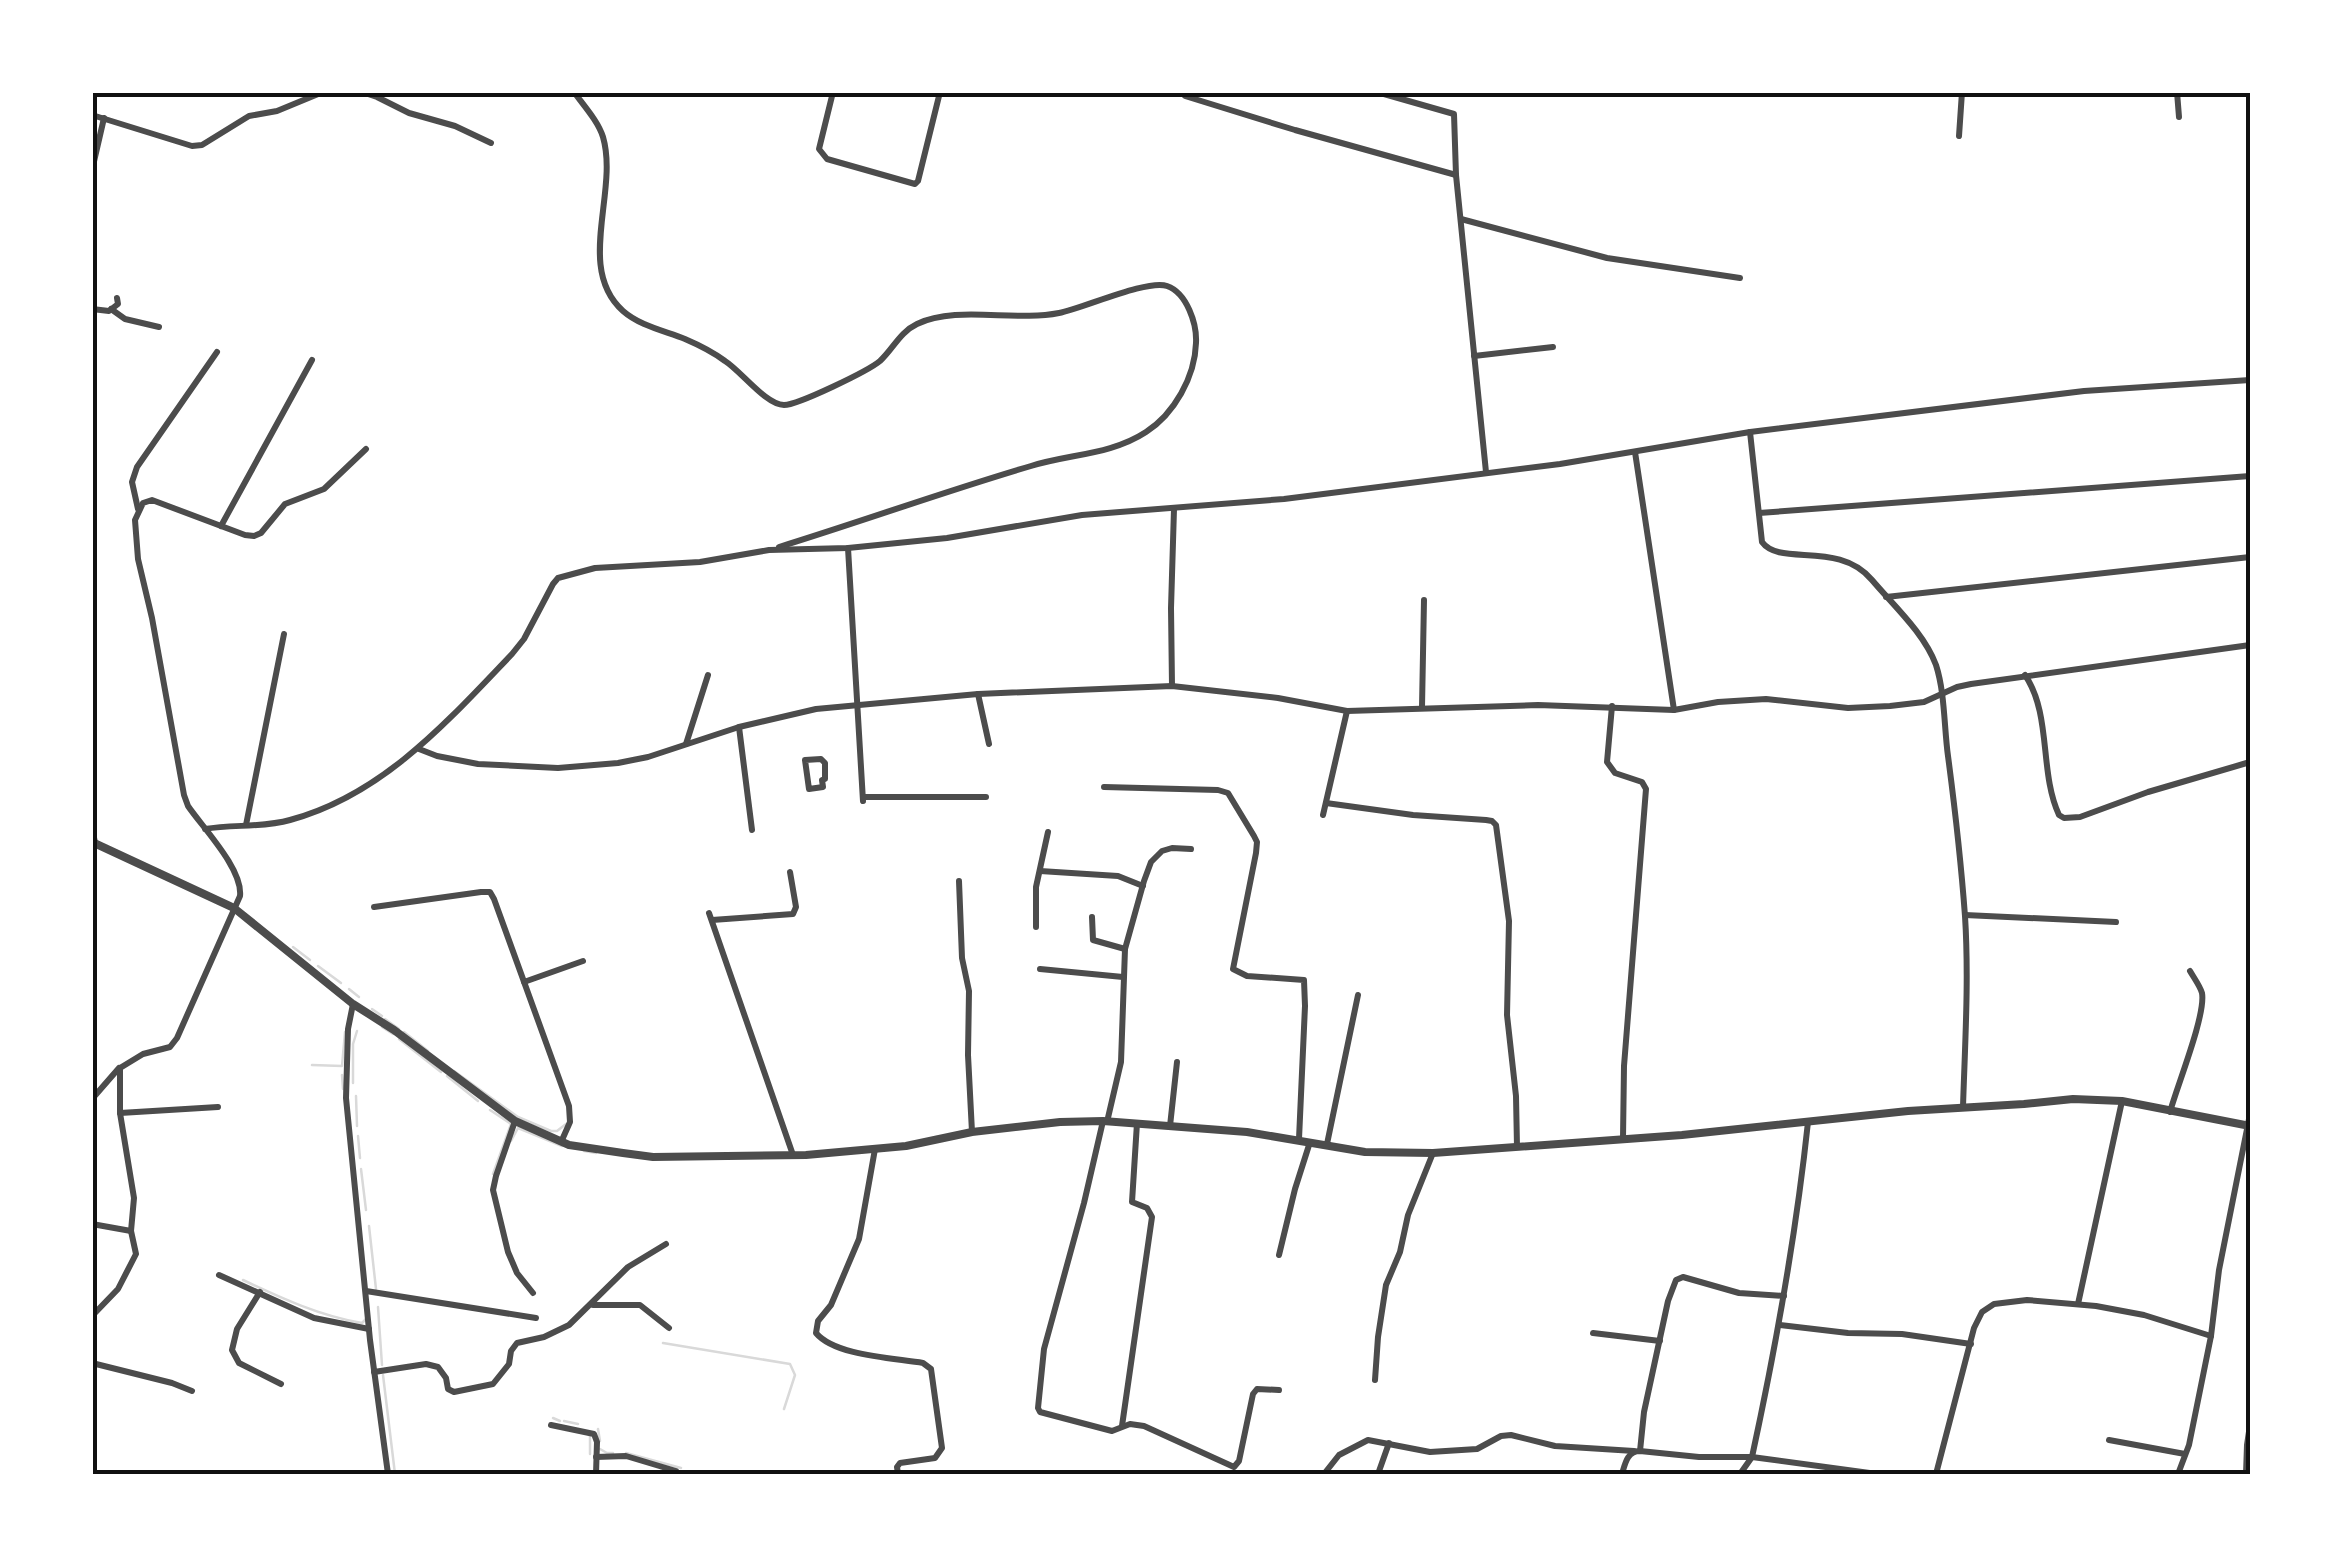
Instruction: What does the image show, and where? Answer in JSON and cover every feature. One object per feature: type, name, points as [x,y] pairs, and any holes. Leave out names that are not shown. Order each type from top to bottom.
[{"type":"street","points":[[92,115],[192,146],[249,116],[277,111],[323,92]]},
{"type":"street","points":[[362,92],[409,113],[456,126],[491,144]]},
{"type":"street","points":[[205,829],[290,820],[340,800],[392,770],[512,654],[558,578],[594,568],[700,562],[768,550],[1002,474],[1123,444],[1168,415],[1182,392],[1197,340],[1183,297],[1163,284],[1150,284],[1054,314],[954,314],[932,318],[903,334],[882,359],[861,373],[799,402],[785,406],[769,400],[714,354],[624,312],[608,292],[600,267],[608,176],[603,137],[574,92]]},
{"type":"street","points":[[832,92],[819,148],[822,154],[827,159],[912,184],[918,182],[940,92]]},
{"type":"street","points":[[1186,92],[1185,96],[1240,114],[1456,175]]},
{"type":"street","points":[[1377,92],[1454,114],[1456,175],[1486,472]]},
{"type":"street","points":[[1959,136],[1962,92]]},
{"type":"street","points":[[2177,92],[2179,117]]},
{"type":"street","points":[[92,170],[104,118]]},
{"type":"street","points":[[1461,220],[1607,258],[1740,278]]},
{"type":"street","points":[[92,309],[108,312],[118,304],[116,298]]},
{"type":"street","points":[[111,309],[125,318],[160,327]]},
{"type":"street","points":[[1474,356],[1552,347]]},
{"type":"street","points":[[138,510],[132,482],[137,467],[217,352]]},
{"type":"street","points":[[222,526],[312,360]]},
{"type":"street","points":[[768,550],[848,548],[976,534],[1082,515],[1284,499],[1560,464],[1750,432],[2084,392],[2250,380]]},
{"type":"street","points":[[1750,432],[1762,542],[1770,550],[1834,557],[1854,564],[1923,640],[1936,666],[1965,915],[1963,1107]]},
{"type":"street","points":[[92,1099],[120,1068],[143,1054],[170,1047],[177,1038],[241,887],[188,806],[181,785],[156,636],[138,559],[138,510],[152,500],[254,536],[285,504],[324,488],[366,449]]},
{"type":"street","points":[[1634,452],[1674,710]]},
{"type":"street","points":[[1759,513],[2250,476]]},
{"type":"street","points":[[1172,686],[1174,509]]},
{"type":"street","points":[[848,548],[863,799],[986,797]]},
{"type":"street","points":[[1885,597],[2250,557]]},
{"type":"street","points":[[1422,707],[1424,600]]},
{"type":"street","points":[[246,825],[284,634]]},
{"type":"street","points":[[418,749],[478,764],[558,768],[618,763],[816,708],[978,694],[1172,686],[1278,698],[1347,711],[1538,705],[1674,710],[1766,699],[1848,708],[1890,706],[1924,702],[1957,687],[2025,675],[2250,645]]},
{"type":"street","points":[[686,744],[708,674]]},
{"type":"street","points":[[2025,675],[2039,712],[2051,794],[2058,815],[2064,818],[2080,817],[2250,762]]},
{"type":"street","points":[[978,694],[989,744]]},
{"type":"street","points":[[1612,706],[1607,762],[1615,773],[1642,782],[1646,789],[1624,1066],[1623,1138]]},
{"type":"street","points":[[1323,815],[1347,711]]},
{"type":"street","points":[[739,728],[752,830]]},
{"type":"street","points":[[821,759],[824,763],[823,787],[809,789],[805,760],[821,759]]},
{"type":"street","points":[[1104,788],[1228,793],[1254,836],[1256,852],[1233,969],[1247,976],[1304,980],[1299,1139]]},
{"type":"street","points":[[1326,803],[1486,820],[1496,825],[1510,921],[1507,1015],[1517,1147]]},
{"type":"street","points":[[92,827],[94,842],[234,908],[353,1004],[516,1121],[569,1144],[653,1157],[793,1155],[876,1149],[972,1132],[1105,1121],[1299,1139],[1365,1152],[1433,1153],[2073,1099],[2122,1101],[2250,1126]]},
{"type":"street","points":[[1036,926],[1036,887],[1048,832]]},
{"type":"street","points":[[1191,849],[1162,851],[1151,862],[1124,949],[1121,1062],[1044,1349],[1038,1408],[1044,1415],[1112,1431],[1130,1424],[1144,1426],[1234,1466],[1239,1460],[1253,1394],[1257,1389],[1279,1390]]},
{"type":"street","points":[[1040,871],[1118,876],[1143,886]]},
{"type":"street","points":[[790,872],[796,908],[792,914],[711,916],[793,1155]]},
{"type":"street","points":[[959,881],[962,958],[969,991],[972,1132]]},
{"type":"street","points":[[374,907],[490,892],[570,1106],[570,1122],[562,1140]]},
{"type":"street","points":[[1965,915],[2116,922]]},
{"type":"street","points":[[1092,917],[1093,940],[1124,949]]},
{"type":"street","points":[[524,982],[583,962]]},
{"type":"street","points":[[1040,970],[1122,977]]},
{"type":"street","points":[[2170,1112],[2194,1039],[2202,1000],[2202,991],[2190,971]]},
{"type":"street","points":[[1327,1144],[1358,996]]},
{"type":"street","points":[[353,1004],[348,1029],[346,1098],[388,1474]]},
{"type":"street","points":[[1170,1126],[1177,1062]]},
{"type":"street","points":[[92,1316],[118,1289],[136,1254],[131,1231],[134,1198],[120,1113],[120,1068]]},
{"type":"street","points":[[2078,1304],[2122,1101]]},
{"type":"street","points":[[120,1113],[218,1107]]},
{"type":"street","points":[[2178,1474],[2211,1336],[2219,1270],[2250,1114]]},
{"type":"street","points":[[516,1121],[493,1190],[508,1252],[517,1273],[534,1293]]},
{"type":"street","points":[[1122,1426],[1152,1217],[1147,1208],[1132,1202],[1136,1122]]},
{"type":"street","points":[[1740,1474],[1752,1457],[1780,1325],[1808,1122]]},
{"type":"street","points":[[1279,1255],[1310,1141]]},
{"type":"street","points":[[876,1149],[859,1239],[816,1333],[830,1345],[923,1363],[931,1368],[941,1451],[935,1458],[900,1463],[898,1474]]},
{"type":"street","points":[[1375,1380],[1386,1285],[1433,1153]]},
{"type":"street","points":[[92,1224],[131,1231]]},
{"type":"street","points":[[374,1372],[426,1364],[438,1367],[448,1389],[454,1392],[493,1384],[509,1364],[517,1343],[570,1325],[628,1267],[666,1244]]},
{"type":"street","points":[[219,1275],[314,1318],[369,1329]]},
{"type":"street","points":[[1637,1451],[1676,1280],[1683,1276],[1739,1293],[1784,1296]]},
{"type":"street","points":[[366,1291],[536,1318]]},
{"type":"street","points":[[260,1292],[237,1330],[232,1350],[239,1363],[282,1384]]},
{"type":"street","points":[[1936,1474],[1970,1344],[1982,1312],[1994,1304],[2027,1300],[2078,1304],[2144,1314],[2211,1336]]},
{"type":"street","points":[[592,1305],[640,1305],[669,1328]]},
{"type":"street","points":[[1780,1325],[1902,1334],[1970,1344]]},
{"type":"street","points":[[1593,1333],[1660,1340]]},
{"type":"street","points":[[92,1363],[172,1382],[192,1391]]},
{"type":"street","points":[[551,1425],[594,1434],[596,1474]]},
{"type":"street","points":[[2246,1474],[2250,1425]]},
{"type":"street","points":[[1324,1474],[1339,1456],[1368,1440],[1430,1452],[1477,1449],[1501,1436],[1511,1436],[1555,1446],[1752,1457],[1877,1474]]},
{"type":"street","points":[[2108,1440],[2185,1454]]},
{"type":"street","points":[[1378,1474],[1389,1443]]},
{"type":"street","points":[[1622,1474],[1629,1455],[1637,1451]]},
{"type":"street","points":[[596,1456],[626,1456],[676,1471]]},
{"type":"waterway","points":[[293,947],[310,960]]},
{"type":"waterway","points":[[318,966],[341,983]]},
{"type":"waterway","points":[[349,989],[359,997]]},
{"type":"waterway","points":[[372,1009],[382,1016]]},
{"type":"waterway","points":[[385,1019],[399,1029]]},
{"type":"waterway","points":[[382,1027],[393,1034]]},
{"type":"waterway","points":[[353,1083],[357,1031]]},
{"type":"waterway","points":[[312,1065],[342,1066],[345,1032]]},
{"type":"waterway","points":[[404,1032],[428,1051]]},
{"type":"waterway","points":[[399,1039],[441,1072]]},
{"type":"waterway","points":[[454,1071],[518,1117],[551,1131],[566,1124]]},
{"type":"waterway","points":[[342,1075],[343,1089]]},
{"type":"waterway","points":[[447,1076],[478,1101]]},
{"type":"waterway","points":[[356,1096],[357,1126]]},
{"type":"waterway","points":[[490,1110],[511,1124],[493,1174]]},
{"type":"waterway","points":[[511,1141],[518,1128],[562,1146]]},
{"type":"waterway","points":[[358,1136],[360,1158]]},
{"type":"waterway","points":[[584,1151],[596,1153]]},
{"type":"waterway","points":[[361,1169],[366,1210]]},
{"type":"waterway","points":[[369,1226],[376,1289]]},
{"type":"waterway","points":[[243,1280],[331,1316],[362,1323],[366,1319]]},
{"type":"waterway","points":[[378,1307],[382,1365]]},
{"type":"waterway","points":[[663,1343],[790,1364],[795,1375],[784,1409]]},
{"type":"waterway","points":[[383,1375],[395,1474]]},
{"type":"waterway","points":[[553,1418],[560,1421]]},
{"type":"waterway","points":[[564,1421],[578,1424]]},
{"type":"waterway","points":[[598,1429],[600,1441]]},
{"type":"waterway","points":[[588,1434],[590,1454]]},
{"type":"waterway","points":[[600,1449],[613,1453]]},
{"type":"waterway","points":[[626,1453],[681,1468]]}]
